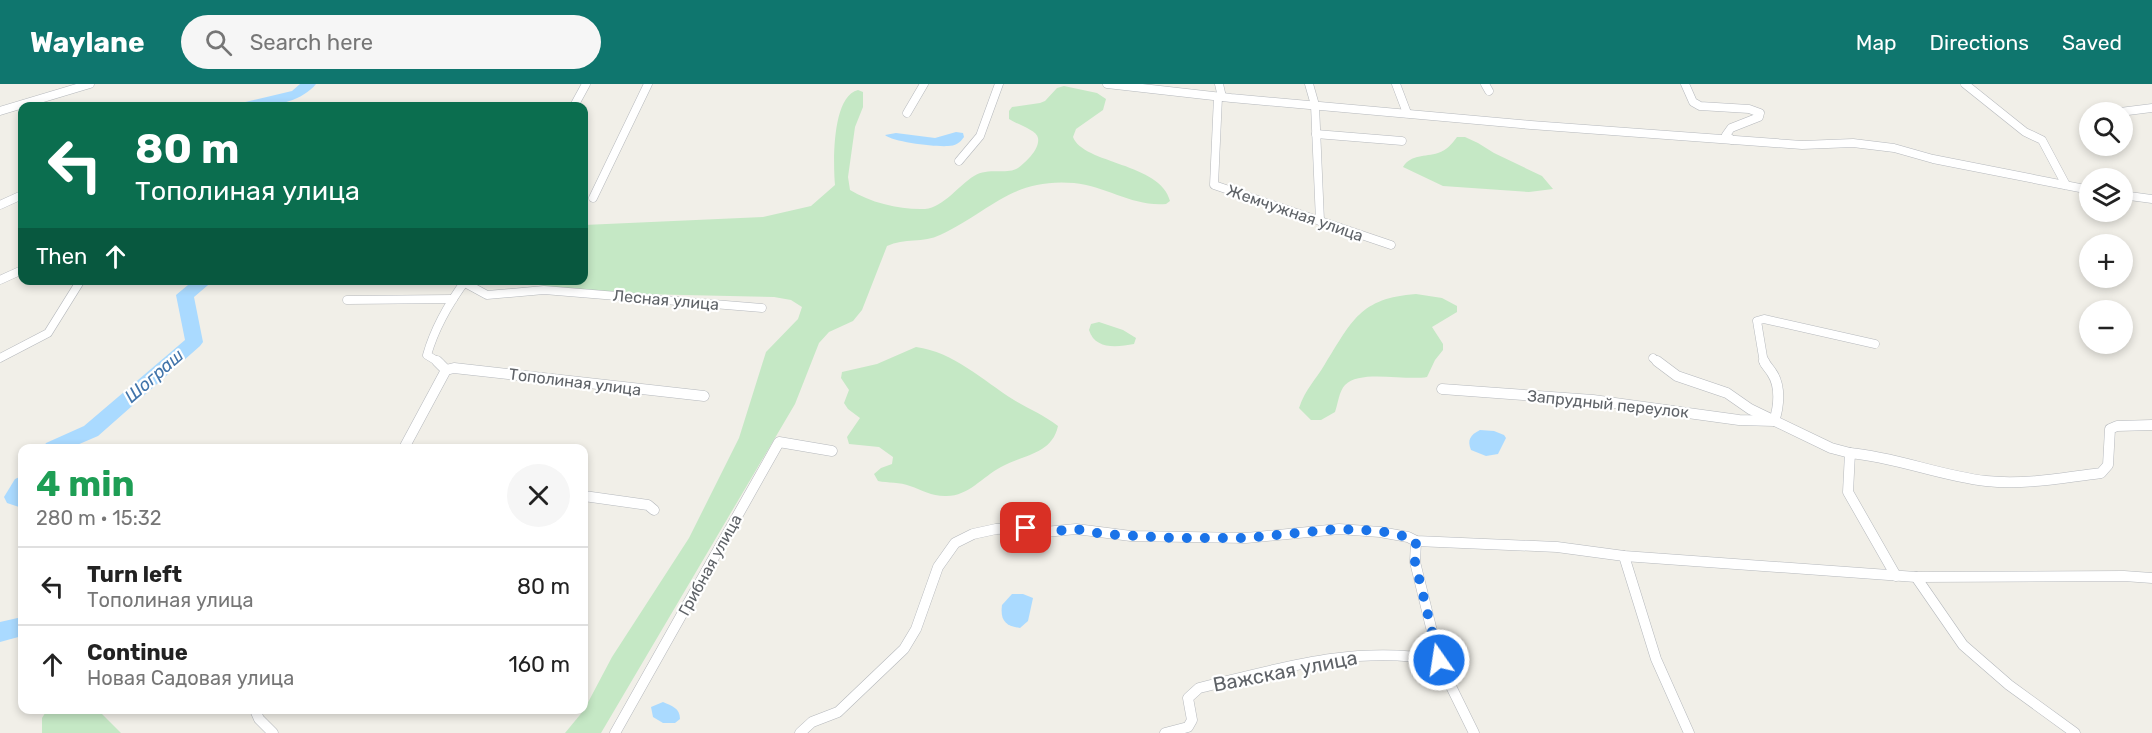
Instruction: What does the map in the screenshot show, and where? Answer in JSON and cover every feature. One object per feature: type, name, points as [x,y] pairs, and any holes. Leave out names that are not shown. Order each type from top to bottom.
[{"type":"street","points":[[30,102],[90,84]]},
{"type":"street","points":[[576,102],[586,84]]},
{"type":"street","points":[[593,198],[648,84]]},
{"type":"street","points":[[907,113],[924,84]]},
{"type":"street","points":[[959,162],[981,136],[999,84]]},
{"type":"street","points":[[1107,84],[1166,88],[1220,97],[1732,140],[1802,145],[1853,142],[1894,148],[1933,159],[2079,188]]},
{"type":"street","name":"Жемчужная улица","points":[[1219,84],[1214,185],[1391,245]]},
{"type":"street","points":[[1309,84],[1315,105],[1320,221]]},
{"type":"street","points":[[1396,84],[1407,113]]},
{"type":"street","points":[[1485,84],[1489,91]]},
{"type":"street","points":[[1685,84],[1693,102],[1700,105],[1749,109],[1760,113],[1759,117],[1731,128],[1726,135],[1732,140]]},
{"type":"street","points":[[1965,84],[2025,132],[2042,140],[2066,185]]},
{"type":"street","points":[[0,111],[18,106]]},
{"type":"street","points":[[2133,110],[2152,108]]},
{"type":"street","points":[[1316,134],[1402,141]]},
{"type":"street","points":[[2133,196],[2152,199]]},
{"type":"street","points":[[0,205],[18,197]]},
{"type":"street","points":[[0,280],[18,272]]},
{"type":"street","points":[[0,358],[48,333],[78,285]]},
{"type":"street","points":[[406,444],[446,370],[442,364],[427,356],[430,341],[453,299],[464,285]]},
{"type":"street","name":"Лесная улица","points":[[471,285],[487,295],[544,290],[762,308]]},
{"type":"street","points":[[347,300],[453,299]]},
{"type":"street","points":[[1774,421],[1778,413],[1777,387],[1772,372],[1764,363],[1761,327],[1757,321],[1764,319],[1777,321],[1875,344]]},
{"type":"street","points":[[1653,358],[1677,376],[1727,393],[1750,409],[1831,448],[1851,453],[1873,454],[1987,482],[2077,477],[2101,473],[2108,465],[2110,429],[2117,426],[2152,425]]},
{"type":"street","name":"Тополиная улица","points":[[446,370],[454,368],[704,396]]},
{"type":"street","name":"Запрудный переулок","points":[[1442,389],[1593,400],[1739,420],[1774,421]]},
{"type":"street","name":"Грибная улица","points":[[615,733],[779,442],[832,451]]},
{"type":"street","points":[[1851,453],[1848,492],[1896,576]]},
{"type":"street","points":[[588,497],[648,505],[654,510]]},
{"type":"street","points":[[800,733],[812,722],[838,712],[904,649],[916,629],[938,567],[956,543],[973,534],[996,529],[1026,528],[1045,532],[1076,529],[1102,534],[1174,538],[1246,538],[1339,529],[1380,531],[1416,541],[1557,547],[1624,556],[1896,576],[2152,578]]},
{"type":"street","points":[[1416,541],[1415,562],[1439,660],[1474,733]]},
{"type":"street","points":[[1624,556],[1656,658],[1689,733]]},
{"type":"street","points":[[1916,577],[1963,645],[2009,685],[2075,733]]},
{"type":"street","name":"Важская улица","points":[[1165,733],[1188,727],[1192,720],[1188,698],[1199,688],[1325,659],[1381,653],[1416,654],[1439,660]]},
{"type":"street","points":[[257,714],[259,720],[273,733]]},
{"type":"green space","points":[[1064,86],[1097,93],[1106,99],[1103,110],[1076,129],[1073,137],[1080,146],[1091,153],[1138,171],[1152,179],[1164,188],[1170,201],[1166,204],[1154,204],[1086,185],[1052,183],[1017,191],[940,235],[887,246],[862,310],[853,321],[829,332],[819,343],[795,404],[601,733],[565,733],[581,714],[588,714],[588,702],[612,657],[689,538],[739,438],[766,352],[798,319],[802,307],[791,300],[774,297],[592,293],[541,285],[588,285],[588,225],[763,217],[811,206],[835,185],[834,161],[839,117],[849,95],[858,90],[863,92],[863,107],[855,127],[848,177],[850,190],[867,199],[896,207],[925,209],[945,200],[979,173],[1014,170],[1025,162],[1035,151],[1038,138],[1030,130],[1009,119],[1009,111],[1012,107],[1045,101],[1057,88]]},
{"type":"green space","points":[[1457,137],[1465,137],[1542,176],[1553,189],[1529,192],[1443,186],[1403,167],[1414,158],[1444,150]]},
{"type":"green space","points":[[1416,294],[1442,298],[1457,306],[1457,312],[1432,327],[1443,344],[1443,350],[1427,377],[1372,376],[1352,380],[1341,391],[1335,412],[1321,420],[1311,420],[1299,408],[1308,390],[1351,324],[1360,314],[1382,301],[1397,296]]},
{"type":"green space","points":[[1099,322],[1123,330],[1136,338],[1134,344],[1107,346],[1096,341],[1089,330],[1091,324]]},
{"type":"green space","points":[[916,347],[930,350],[955,361],[1058,426],[1055,436],[1043,449],[1001,467],[961,493],[935,495],[898,483],[878,481],[874,474],[881,468],[892,464],[893,457],[879,447],[849,444],[847,437],[860,418],[844,403],[849,390],[841,378],[842,372],[877,364]]},
{"type":"green space","points":[[44,714],[102,714],[121,733],[42,733],[42,718]]},
{"type":"water","points":[[956,132],[963,133],[964,137],[957,144],[948,146],[915,144],[885,135],[896,133],[935,138]]},
{"type":"water","points":[[1480,430],[1494,431],[1504,435],[1506,438],[1498,454],[1486,456],[1471,450],[1470,438]]},
{"type":"water","points":[[1012,594],[1023,594],[1033,598],[1028,621],[1020,628],[1007,624],[1002,615],[1002,605]]},
{"type":"water","points":[[663,702],[679,712],[680,719],[675,723],[663,723],[653,717],[651,707]]},
{"type":"waterway","name":"Шограш","points":[[263,102],[297,94],[309,84]]},
{"type":"waterway","name":"Шограш","points":[[62,444],[91,431],[194,342],[185,295],[199,285]]},
{"type":"waterway","name":"Шограш","points":[[18,490],[14,497],[18,498]]},
{"type":"waterway","name":"Шограш","points":[[0,632],[18,628]]},
{"type":"route","points":[[1026,528],[1045,532],[1076,529],[1102,534],[1174,538],[1246,538],[1339,529],[1380,531],[1408,537],[1416,541],[1415,562],[1439,660]]}]
